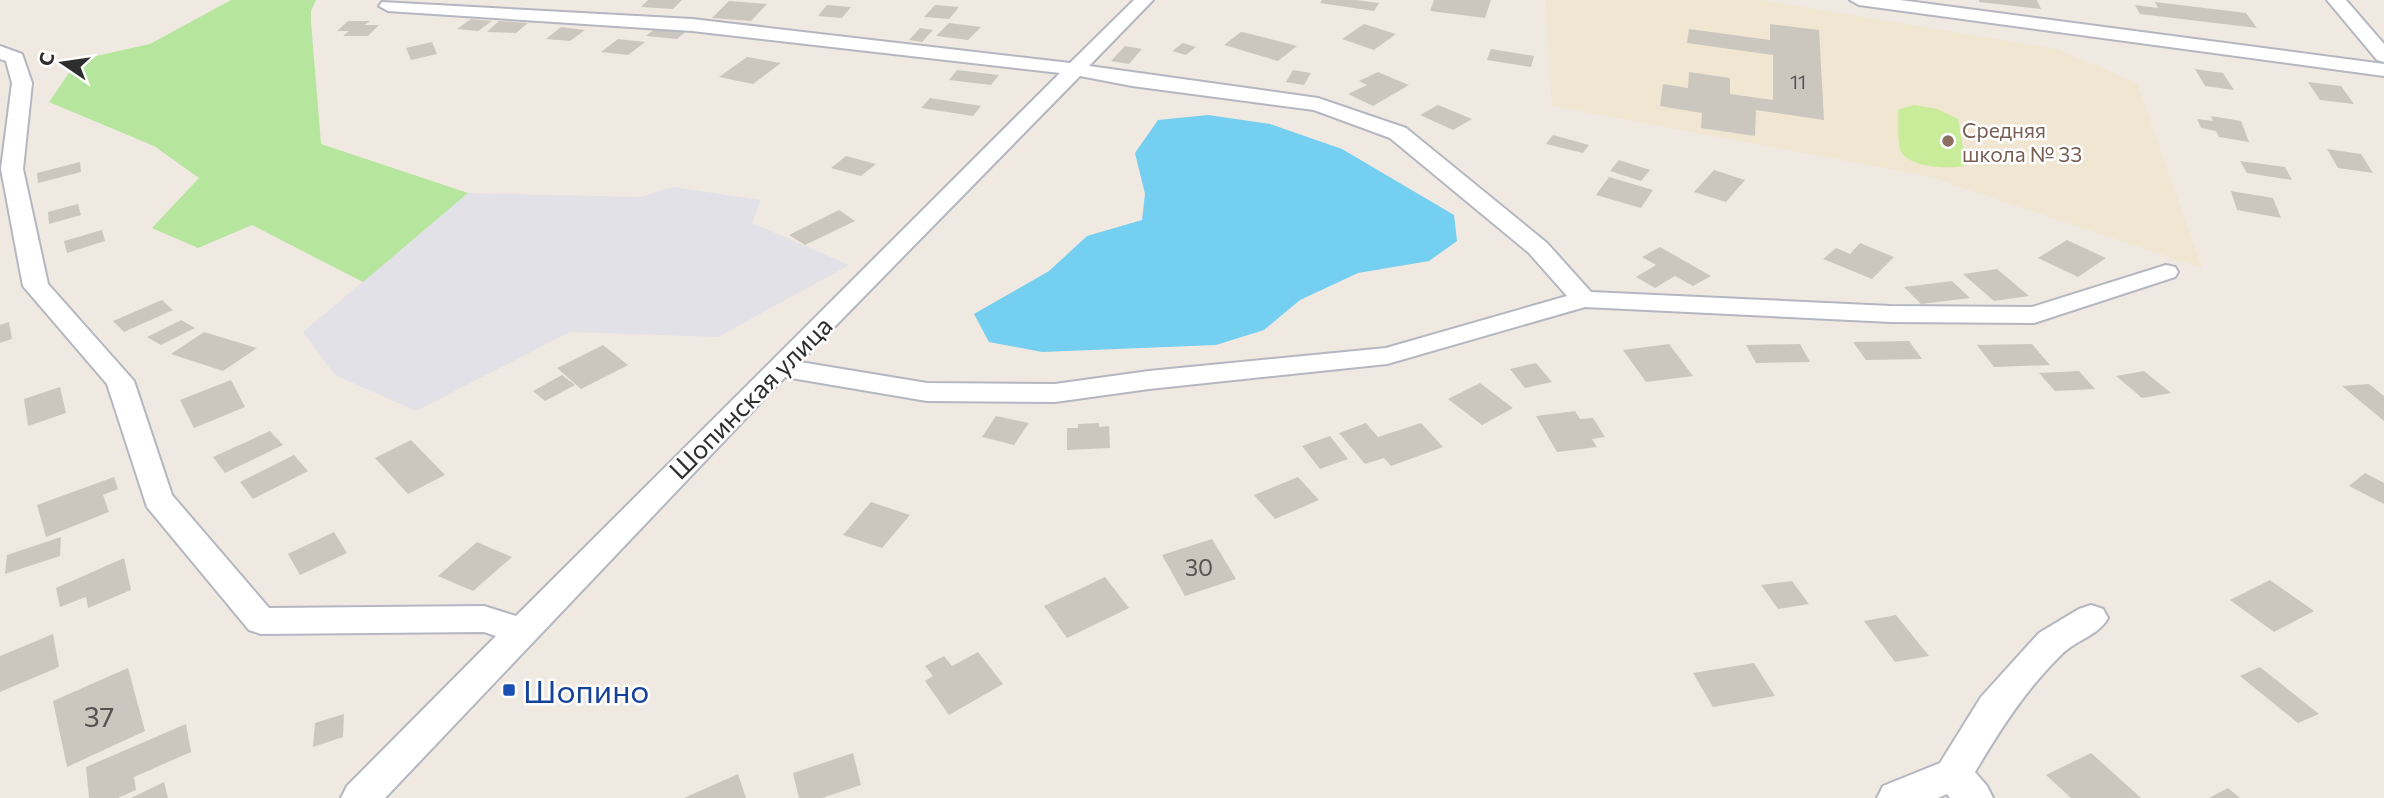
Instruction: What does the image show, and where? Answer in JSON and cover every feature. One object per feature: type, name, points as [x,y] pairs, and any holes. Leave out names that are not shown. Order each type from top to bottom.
[{"type":"street","name":"Шопинская улица","points":[[360,798],[779,367],[1144,0]]},
{"type":"street","points":[[1858,0],[1931,5],[2384,70]]},
{"type":"street","points":[[2336,0],[2384,56]]},
{"type":"street","points":[[388,6],[692,25],[1073,69],[1132,80],[1318,104],[1398,133],[1538,248],[1584,299]]},
{"type":"street","points":[[0,52],[15,58],[22,83],[12,169],[36,286],[120,381],[158,499],[261,621],[484,619],[520,631]]},
{"type":"street","points":[[779,367],[927,392],[1055,393],[1149,380],[1387,356],[1584,299],[1891,314],[2034,316],[2166,272]]},
{"type":"street","points":[[1896,798],[1963,786],[1994,708],[2051,643],[2091,618]]},
{"type":"shaded area","name":"Средняя школа № 33","points":[[1545,0],[1760,0],[2057,49],[2137,83],[2202,268],[1927,176],[1552,106]]},
{"type":"shaded area","points":[[673,187],[761,200],[752,223],[849,265],[718,337],[570,332],[416,411],[335,375],[303,332],[468,193],[640,197]]},
{"type":"green space","points":[[231,0],[316,0],[311,11],[311,22],[321,144],[468,193],[363,282],[252,225],[198,248],[152,228],[199,178],[154,146],[49,102],[78,60],[150,44]]},
{"type":"green space","points":[[1914,105],[1937,109],[1958,119],[1966,165],[1930,166],[1904,155],[1899,145],[1898,110]]},
{"type":"water","points":[[1208,115],[1270,124],[1342,149],[1454,215],[1457,241],[1429,261],[1358,273],[1300,300],[1264,330],[1216,345],[1042,352],[989,342],[974,314],[1049,271],[1087,236],[1142,220],[1145,194],[1135,153],[1158,120]]},
{"type":"building","points":[[648,0],[682,0],[673,9],[641,7]]},
{"type":"building","points":[[1322,0],[1379,3],[1374,11],[1320,3]]},
{"type":"building","points":[[1434,0],[1491,0],[1485,18],[1430,11]]},
{"type":"building","points":[[2037,0],[2041,9],[1979,2]]},
{"type":"building","points":[[729,1],[767,4],[751,21],[712,18]]},
{"type":"building","points":[[2155,2],[2246,13],[2257,28],[2140,14],[2135,5],[2158,8]]},
{"type":"building","points":[[827,5],[851,7],[842,18],[818,16]]},
{"type":"building","points":[[935,5],[959,7],[949,19],[924,17]]},
{"type":"building","points":[[471,19],[492,21],[478,31],[457,29]]},
{"type":"building","points":[[348,21],[370,21],[364,25],[379,25],[368,36],[343,36],[349,31],[337,31]]},
{"type":"building","points":[[499,21],[528,23],[516,33],[487,32]]},
{"type":"building","points":[[949,23],[981,27],[968,40],[936,36]]},
{"type":"building","points":[[1364,24],[1396,34],[1374,50],[1342,39]]},
{"type":"building","points":[[1770,24],[1819,30],[1824,120],[1756,110],[1755,136],[1701,128],[1702,113],[1660,106],[1663,84],[1688,88],[1689,72],[1730,78],[1730,94],[1773,100],[1773,55],[1687,43],[1689,29],[1770,40]]},
{"type":"building","points":[[561,27],[585,30],[570,41],[546,39]]},
{"type":"building","points":[[657,27],[688,30],[677,39],[646,36]]},
{"type":"building","points":[[920,28],[933,30],[922,42],[909,40]]},
{"type":"building","points":[[1241,32],[1297,46],[1278,61],[1224,45]]},
{"type":"building","points":[[618,39],[645,42],[628,55],[601,52]]},
{"type":"building","points":[[432,42],[437,54],[411,60],[406,48]]},
{"type":"building","points":[[1183,43],[1196,47],[1186,55],[1172,51]]},
{"type":"building","points":[[1125,46],[1142,49],[1129,64],[1111,61]]},
{"type":"building","points":[[1491,49],[1534,56],[1531,67],[1487,60]]},
{"type":"building","points":[[747,57],[781,63],[753,84],[719,77]]},
{"type":"building","points":[[2195,69],[2223,73],[2234,90],[2205,86]]},
{"type":"building","points":[[957,70],[999,75],[991,85],[949,80]]},
{"type":"building","points":[[1293,70],[1311,73],[1304,85],[1286,82]]},
{"type":"building","points":[[1378,72],[1409,85],[1373,106],[1348,94],[1367,85],[1359,81]]},
{"type":"building","points":[[2308,82],[2341,86],[2354,104],[2320,100]]},
{"type":"building","points":[[930,98],[981,106],[973,116],[921,108]]},
{"type":"building","points":[[1438,105],[1472,119],[1453,130],[1420,115]]},
{"type":"building","points":[[2211,116],[2241,121],[2249,142],[2219,137],[2216,131],[2201,128],[2197,119],[2213,121]]},
{"type":"building","points":[[1553,135],[1589,145],[1583,153],[1546,144]]},
{"type":"building","points":[[2327,149],[2361,154],[2373,173],[2338,168]]},
{"type":"building","points":[[846,156],[876,164],[861,176],[831,168]]},
{"type":"building","points":[[1619,160],[1650,170],[1641,181],[1610,171]]},
{"type":"building","points":[[2240,161],[2285,167],[2292,180],[2247,173]]},
{"type":"building","points":[[80,162],[81,172],[38,183],[37,173]]},
{"type":"building","points":[[1714,170],[1745,180],[1726,202],[1694,192]]},
{"type":"building","points":[[1609,177],[1653,190],[1641,208],[1596,195]]},
{"type":"building","points":[[2231,191],[2273,198],[2281,218],[2237,210]]},
{"type":"building","points":[[78,204],[81,215],[49,224],[48,212]]},
{"type":"building","points":[[839,210],[855,221],[805,245],[789,235]]},
{"type":"building","points":[[102,230],[105,241],[67,253],[64,241]]},
{"type":"building","points":[[2067,240],[2106,258],[2078,277],[2038,258]]},
{"type":"building","points":[[1860,243],[1894,257],[1872,279],[1823,259],[1836,248],[1850,254]]},
{"type":"building","points":[[1660,247],[1711,276],[1693,286],[1675,276],[1655,288],[1636,277],[1656,265],[1642,257]]},
{"type":"building","points":[[1997,269],[2029,296],[1994,301],[1963,274]]},
{"type":"building","points":[[1952,281],[1970,298],[1921,304],[1904,287]]},
{"type":"building","points":[[162,300],[173,310],[124,332],[113,321]]},
{"type":"building","points":[[181,320],[195,328],[161,345],[147,337]]},
{"type":"building","points":[[9,322],[12,339],[0,343],[0,325]]},
{"type":"building","points":[[204,332],[257,348],[223,371],[171,354]]},
{"type":"building","points":[[1909,341],[1922,359],[1866,360],[1853,342]]},
{"type":"building","points":[[1669,344],[1693,376],[1646,382],[1623,350]]},
{"type":"building","points":[[1800,344],[1810,362],[1756,363],[1746,345]]},
{"type":"building","points":[[2032,344],[2050,365],[1994,367],[1977,345]]},
{"type":"building","points":[[603,345],[628,365],[581,389],[557,368]]},
{"type":"building","points":[[1536,363],[1552,382],[1525,388],[1510,369]]},
{"type":"building","points":[[2079,371],[2095,389],[2055,391],[2039,373]]},
{"type":"building","points":[[2144,371],[2171,393],[2142,398],[2116,376]]},
{"type":"building","points":[[562,375],[575,385],[545,401],[533,391]]},
{"type":"building","points":[[231,380],[245,407],[194,428],[180,400]]},
{"type":"building","points":[[1480,383],[1513,408],[1482,425],[1448,399]]},
{"type":"building","points":[[2369,384],[2384,396],[2384,421],[2342,386]]},
{"type":"building","points":[[60,387],[66,413],[28,426],[24,399]]},
{"type":"building","points":[[1575,411],[1580,419],[1593,418],[1605,437],[1592,439],[1597,447],[1557,452],[1536,416]]},
{"type":"building","points":[[996,416],[1029,423],[1014,445],[982,437]]},
{"type":"building","points":[[1099,423],[1099,427],[1109,426],[1110,448],[1067,450],[1067,428],[1078,428],[1078,424]]},
{"type":"building","points":[[1366,423],[1378,437],[1421,423],[1443,447],[1391,466],[1384,458],[1365,464],[1339,433]]},
{"type":"building","points":[[270,431],[283,445],[225,473],[213,457]]},
{"type":"building","points":[[1330,436],[1348,459],[1320,469],[1302,446]]},
{"type":"building","points":[[411,440],[445,475],[408,494],[375,458]]},
{"type":"building","points":[[294,455],[308,471],[253,499],[240,482]]},
{"type":"building","points":[[2365,473],[2384,483],[2384,504],[2349,486]]},
{"type":"building","points":[[114,477],[118,489],[103,495],[109,512],[46,537],[37,505]]},
{"type":"building","points":[[1298,477],[1319,500],[1275,519],[1254,495]]},
{"type":"building","points":[[871,502],[910,515],[882,548],[843,535]]},
{"type":"building","points":[[334,532],[347,553],[300,575],[288,554]]},
{"type":"building","points":[[61,537],[60,556],[5,574],[7,555]]},
{"type":"building","points":[[1212,539],[1236,579],[1185,596],[1162,555]]},
{"type":"building","points":[[477,542],[512,557],[473,591],[438,576]]},
{"type":"building","points":[[124,558],[131,590],[88,608],[86,597],[60,607],[56,588]]},
{"type":"building","points":[[1105,577],[1129,608],[1067,638],[1044,606]]},
{"type":"building","points":[[2270,580],[2314,611],[2274,632],[2230,600]]},
{"type":"building","points":[[1792,581],[1809,604],[1778,609],[1761,585]]},
{"type":"building","points":[[1896,615],[1929,656],[1895,662],[1864,621]]},
{"type":"building","points":[[53,634],[59,667],[0,692],[0,656]]},
{"type":"building","points":[[978,652],[1003,684],[949,715],[925,681],[933,676],[925,666],[944,656],[952,666]]},
{"type":"building","points":[[1754,663],[1775,696],[1713,707],[1693,673]]},
{"type":"building","points":[[2260,667],[2319,714],[2298,723],[2240,676]]},
{"type":"building","points":[[128,668],[145,731],[67,767],[53,701]]},
{"type":"building","points":[[344,714],[343,737],[313,747],[315,723]]},
{"type":"building","points":[[186,724],[191,752],[134,777],[136,790],[118,798],[89,798],[86,767]]},
{"type":"building","points":[[853,753],[861,785],[822,798],[799,798],[793,773]]},
{"type":"building","points":[[2091,753],[2141,798],[2071,798],[2046,775]]},
{"type":"building","points":[[738,774],[746,798],[684,798]]},
{"type":"building","points":[[164,782],[168,798],[131,798]]},
{"type":"building","points":[[2228,788],[2240,798],[2209,798]]},
{"type":"place","name":"Средняя школа № 33","points":[[1948,141]]},
{"type":"place","name":"Шопино","points":[[509,690]]}]
